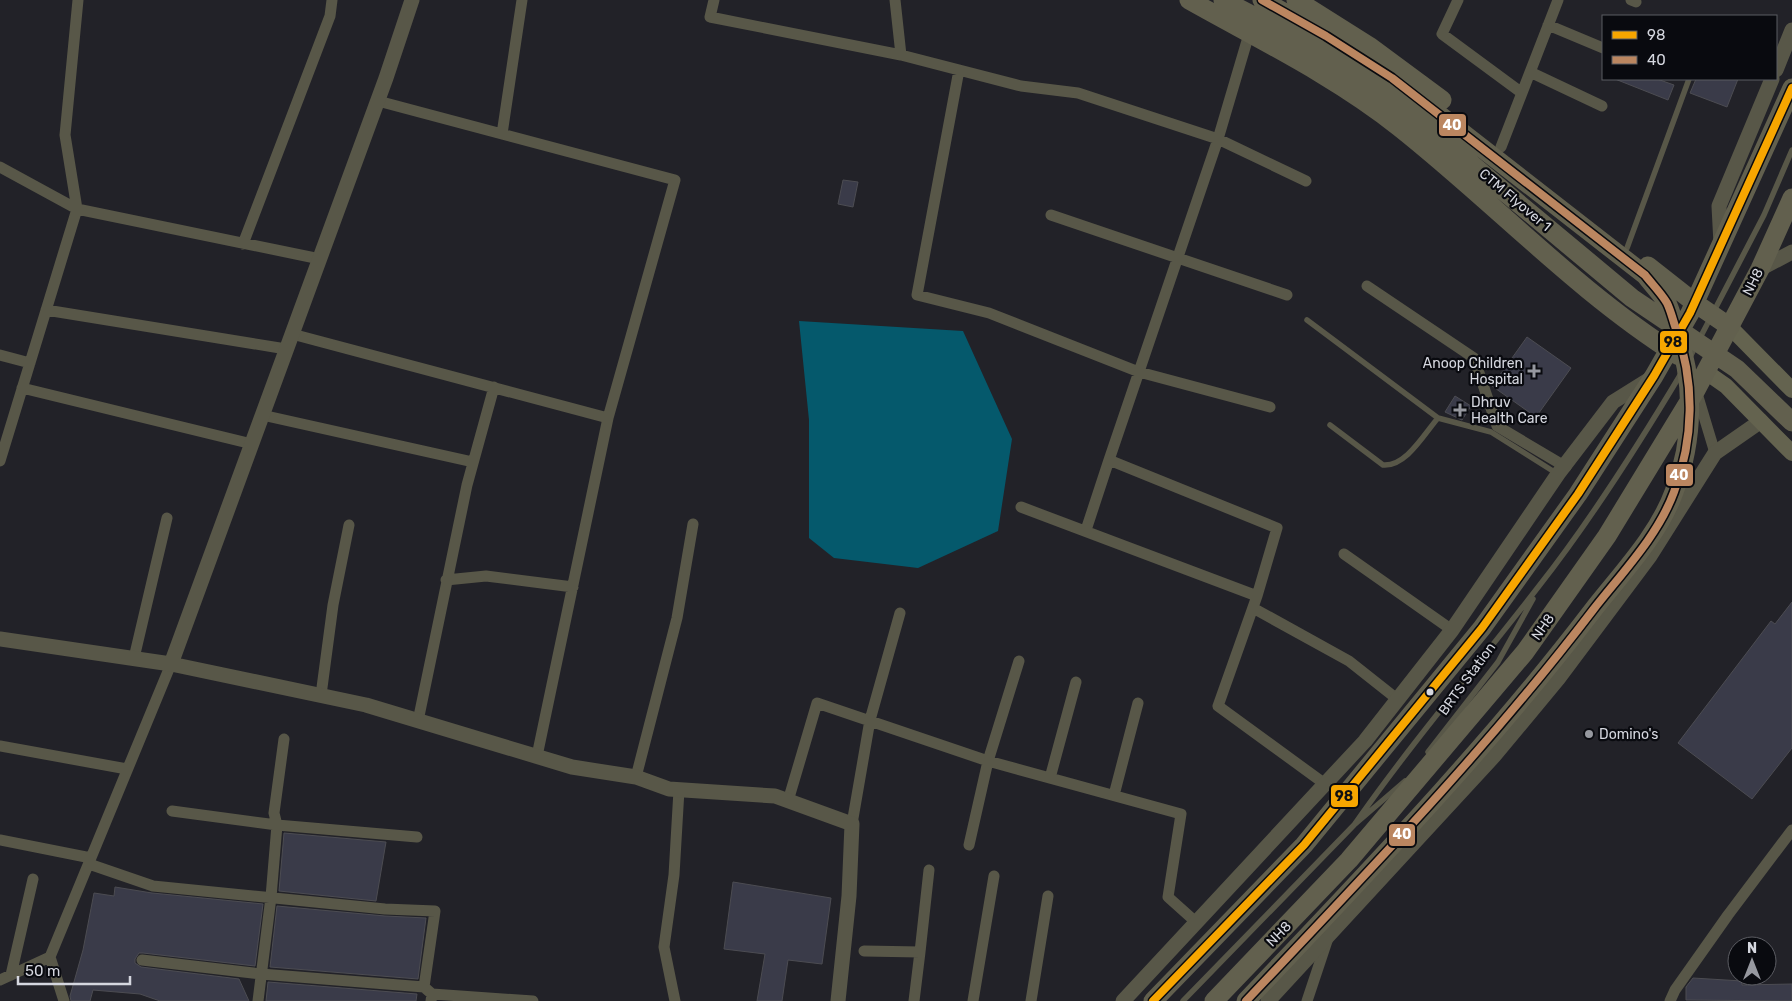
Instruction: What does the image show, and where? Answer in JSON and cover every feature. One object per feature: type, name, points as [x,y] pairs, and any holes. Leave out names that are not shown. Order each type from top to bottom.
[{"type":"main road","points":[[1189,0],[1345,88],[1399,127],[1596,297],[1670,350],[1726,386],[1792,453]]},
{"type":"main road","name":"CTM Flyover 1","points":[[1222,0],[1316,49],[1372,84],[1470,162],[1632,298],[1736,369],[1792,422]]},
{"type":"main road","points":[[1246,1001],[1486,743],[1546,672],[1654,531],[1674,494],[1685,455],[1690,418],[1688,380],[1682,346],[1668,305],[1645,275],[1392,78],[1326,36],[1262,0]]},
{"type":"main road","points":[[1304,2],[1420,82],[1695,303],[1730,327],[1792,390]]},
{"type":"main road","points":[[1153,1001],[1300,849],[1482,628],[1578,494],[1670,350],[1695,303],[1792,88]]},
{"type":"main road","name":"NH8","points":[[1214,1001],[1349,860],[1525,652],[1607,536],[1696,390],[1760,269],[1792,198]]},
{"type":"street","points":[[0,461],[77,209],[65,135],[78,0]]},
{"type":"street","points":[[243,244],[330,16],[332,0]]},
{"type":"street","points":[[64,1001],[50,957],[171,664],[378,101],[412,0]]},
{"type":"street","points":[[502,134],[522,0]]},
{"type":"street","points":[[714,0],[710,17],[901,55],[1021,86],[1078,94],[1218,139],[1306,181]]},
{"type":"street","points":[[895,0],[901,55]]},
{"type":"street","points":[[1458,0],[1442,34],[1522,93]]},
{"type":"street","points":[[1501,147],[1558,0]]},
{"type":"street","points":[[1548,25],[1602,48]]},
{"type":"street","points":[[1777,68],[1792,30]]},
{"type":"street","points":[[1086,530],[1218,139],[1249,34]]},
{"type":"street","points":[[959,70],[917,295],[989,313],[1139,372],[1270,407]]},
{"type":"street","points":[[1530,72],[1602,106]]},
{"type":"street","points":[[1721,248],[1718,206],[1772,80]]},
{"type":"street","points":[[378,101],[675,180],[608,418],[537,756]]},
{"type":"street","points":[[0,167],[77,209],[320,260]]},
{"type":"street","points":[[1051,215],[1287,295]]},
{"type":"street","points":[[1760,269],[1792,252]]},
{"type":"street","points":[[1367,286],[1474,358],[1497,426],[1562,470]]},
{"type":"street","points":[[46,310],[286,350]]},
{"type":"street","points":[[292,334],[608,418]]},
{"type":"street","points":[[0,355],[30,363]]},
{"type":"street","points":[[1123,1001],[1365,740],[1452,630],[1562,470],[1613,402],[1654,376]]},
{"type":"street","points":[[418,721],[446,580],[473,462],[494,387]]},
{"type":"street","points":[[22,388],[252,444]]},
{"type":"street","points":[[1696,390],[1715,453]]},
{"type":"street","points":[[262,414],[473,462]]},
{"type":"street","points":[[1268,1001],[1494,756],[1558,680],[1650,556],[1715,453],[1761,421]]},
{"type":"street","points":[[1109,460],[1277,528],[1258,596],[1218,706],[1325,784]]},
{"type":"street","points":[[1021,507],[1258,596]]},
{"type":"street","points":[[134,658],[167,518]]},
{"type":"street","points":[[636,777],[677,618],[693,524]]},
{"type":"street","points":[[321,695],[333,605],[349,525]]},
{"type":"street","points":[[1344,554],[1452,630]]},
{"type":"street","points":[[446,580],[486,576],[573,587]]},
{"type":"street","points":[[1253,608],[1349,661],[1397,699]]},
{"type":"street","points":[[838,1001],[849,896],[852,824],[870,720],[900,613]]},
{"type":"street","points":[[0,639],[171,664],[321,695],[366,705],[572,767],[636,777],[669,789],[775,796],[852,824]]},
{"type":"street","points":[[969,846],[988,761],[1019,661]]},
{"type":"street","points":[[1050,778],[1076,682]]},
{"type":"street","points":[[788,801],[817,703],[988,761],[1181,814],[1168,897],[1197,923]]},
{"type":"street","points":[[1114,795],[1138,703]]},
{"type":"street","points":[[258,1001],[271,897],[277,825],[274,813],[284,738]]},
{"type":"street","points":[[0,746],[127,769]]},
{"type":"street","points":[[675,1001],[664,947],[674,875],[679,790]]},
{"type":"street","points":[[172,811],[277,825],[417,837]]},
{"type":"street","points":[[1670,1001],[1675,990],[1728,914],[1792,830]]},
{"type":"street","points":[[1281,832],[1300,849]]},
{"type":"street","points":[[0,840],[90,861],[153,886],[236,896],[271,897],[384,909],[435,910],[429,994]]},
{"type":"street","points":[[914,1001],[929,870]]},
{"type":"street","points":[[973,1001],[994,876]]},
{"type":"street","points":[[11,975],[33,879]]},
{"type":"street","points":[[1031,1001],[1033,977],[1048,896]]},
{"type":"street","points":[[1307,1001],[1329,934]]},
{"type":"street","points":[[864,951],[920,952]]},
{"type":"street","points":[[0,980],[50,957]]},
{"type":"street","points":[[142,960],[429,994],[533,1001]]},
{"type":"lane","points":[[1627,248],[1689,80]]},
{"type":"lane","points":[[1541,584],[1640,442],[1688,362],[1764,215],[1792,150]]},
{"type":"lane","points":[[1307,320],[1438,418],[1492,432],[1562,470]]},
{"type":"lane","points":[[1330,426],[1383,465],[1391,466],[1405,455],[1438,418]]},
{"type":"lane","name":"BRTS Station","points":[[1421,762],[1498,662],[1541,584]]},
{"type":"lane","name":"BRTS Station","points":[[1354,825],[1394,768],[1541,584]]},
{"type":"lane","points":[[1184,1001],[1354,825],[1409,777]]},
{"type":"water","points":[[799,321],[963,331],[1012,439],[998,531],[918,568],[834,558],[809,538],[809,420]]},
{"type":"building","points":[[1618,80],[1660,80],[1674,85],[1668,100]]},
{"type":"building","points":[[1696,80],[1738,80],[1727,107],[1690,93]]},
{"type":"building","points":[[843,180],[858,182],[853,207],[838,204]]},
{"type":"building","points":[[1527,337],[1571,368],[1536,417],[1492,386]]},
{"type":"building","points":[[1455,396],[1471,406],[1462,420],[1445,412]]},
{"type":"building","points":[[1792,602],[1792,748],[1752,799],[1678,743],[1771,621],[1775,624]]},
{"type":"building","points":[[284,833],[386,842],[376,901],[279,891]]},
{"type":"building","points":[[733,882],[831,898],[822,964],[788,960],[782,1001],[757,1001],[765,954],[724,949]]},
{"type":"building","points":[[115,887],[152,893],[263,904],[255,966],[143,953],[139,953],[135,959],[135,963],[141,967],[239,979],[249,1001],[160,1001],[140,994],[93,990],[90,1001],[71,1001],[70,996],[83,950],[94,893],[114,896]]},
{"type":"building","points":[[277,906],[426,918],[418,979],[270,967]]},
{"type":"building","points":[[1693,978],[1727,980],[1727,986],[1777,986],[1777,984],[1792,984],[1792,1001],[1686,1000],[1686,987]]},
{"type":"building","points":[[268,982],[417,994],[416,1001],[266,1001]]},
{"type":"transit line","name":"40","points":[[1246,1001],[1381,858],[1511,712],[1638,554],[1659,524],[1674,492],[1685,452],[1690,410],[1687,369],[1671,313],[1665,299],[1645,275],[1392,78],[1326,36],[1262,0]]},
{"type":"transit line","name":"98","points":[[1153,1001],[1304,845],[1482,628],[1578,494],[1654,376],[1690,313],[1792,88]]},
{"type":"place","name":"Anoop Children Hospital","points":[[1534,371]]},
{"type":"place","name":"Dhruv Health Care","points":[[1460,410]]},
{"type":"place","name":"Domino's","points":[[1589,734]]}]
